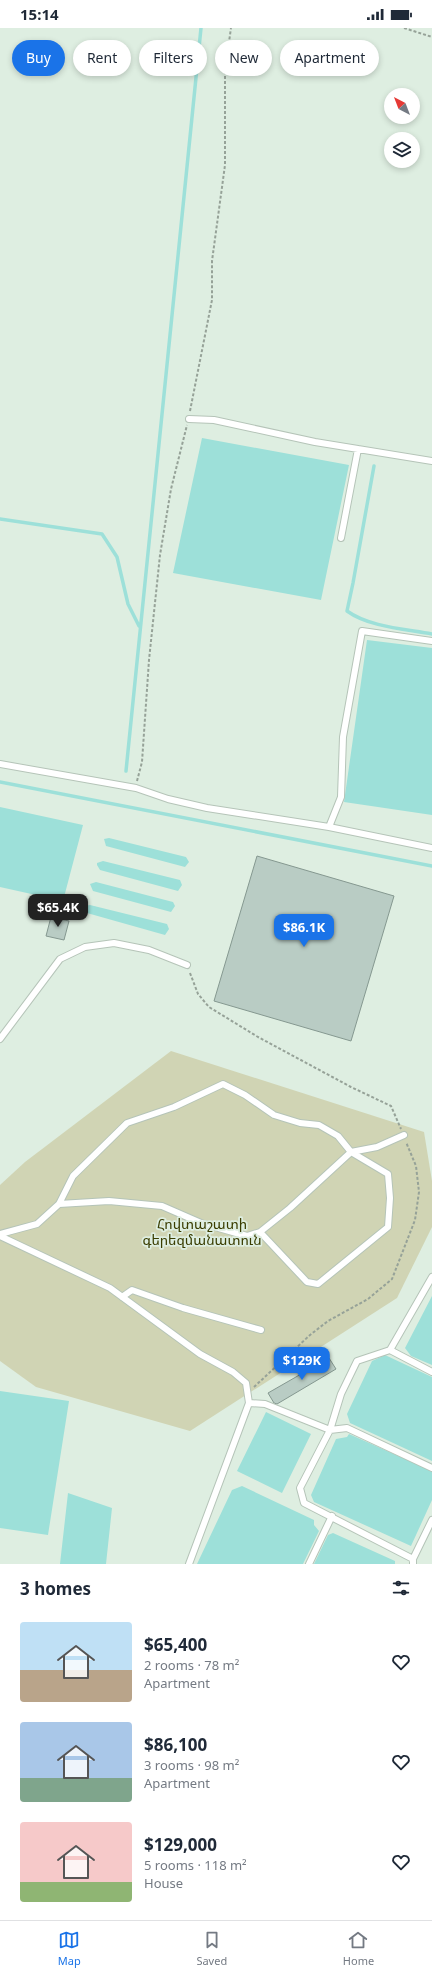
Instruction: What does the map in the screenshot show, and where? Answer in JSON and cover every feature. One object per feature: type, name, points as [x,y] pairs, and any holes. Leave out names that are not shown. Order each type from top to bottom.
[{"type":"lane","points":[[189,419],[214,420],[315,442],[432,461]]},
{"type":"lane","points":[[341,538],[358,449]]},
{"type":"lane","points":[[329,827],[341,797],[342,737],[362,631],[432,641]]},
{"type":"lane","points":[[0,764],[136,788],[168,799],[207,808],[329,827],[432,848]]},
{"type":"lane","points":[[0,1039],[60,959],[85,947],[114,943],[149,950],[188,965]]},
{"type":"lane","points":[[0,1235],[37,1224],[59,1204],[73,1176],[127,1123],[174,1107],[223,1084],[245,1096],[274,1116],[300,1123],[319,1125],[338,1136],[351,1152],[388,1174],[390,1198],[388,1227],[318,1284],[308,1282],[260,1232]]},
{"type":"lane","points":[[59,1204],[109,1201],[162,1206],[201,1223],[247,1236],[260,1232],[290,1208],[351,1152],[377,1148],[404,1135]]},
{"type":"lane","points":[[0,1235],[110,1288],[200,1354],[233,1372],[246,1383],[249,1403],[189,1564]]},
{"type":"lane","points":[[432,1277],[390,1350],[357,1361],[341,1394],[330,1430],[300,1488],[304,1503],[332,1516],[413,1561],[432,1520]]},
{"type":"lane","points":[[122,1297],[132,1290],[183,1308],[261,1330]]},
{"type":"lane","points":[[390,1350],[432,1372]]},
{"type":"lane","points":[[249,1403],[265,1404],[330,1430],[347,1428],[432,1468]]},
{"type":"lane","points":[[309,1564],[332,1516]]},
{"type":"path","points":[[136,788],[142,762],[149,660],[160,555],[171,489],[189,419],[212,300],[212,261],[225,165],[225,70],[231,28]]},
{"type":"path","points":[[404,28],[432,37]]},
{"type":"green space","name":"Հովտաշատի գերեզմանատուն","points":[[171,1051],[424,1132],[432,1181],[432,1227],[397,1298],[190,1431],[36,1387],[0,1361],[0,1185],[25,1162]]},
{"type":"water","points":[[202,438],[349,465],[321,600],[173,573]]},
{"type":"water","points":[[367,640],[432,648],[432,815],[344,802]]},
{"type":"water","points":[[0,807],[83,825],[63,901],[0,887]]},
{"type":"water","points":[[109,838],[186,857],[189,862],[185,867],[106,846],[104,839]]},
{"type":"water","points":[[103,861],[180,880],[182,885],[178,891],[100,870],[97,863]]},
{"type":"water","points":[[96,882],[173,902],[175,906],[171,912],[93,891],[90,884]]},
{"type":"water","points":[[90,905],[167,924],[169,929],[165,935],[87,913],[84,906]]},
{"type":"water","points":[[432,1296],[432,1365],[411,1356],[405,1348]]},
{"type":"water","points":[[385,1355],[432,1377],[432,1461],[350,1423],[347,1414],[372,1361]]},
{"type":"water","points":[[0,1391],[69,1401],[48,1535],[0,1528]]},
{"type":"water","points":[[266,1412],[311,1434],[282,1493],[237,1471]]},
{"type":"water","points":[[349,1434],[432,1471],[432,1500],[411,1546],[314,1502],[311,1495],[336,1439],[347,1437]]},
{"type":"water","points":[[242,1486],[314,1520],[314,1525],[319,1531],[303,1564],[197,1564],[232,1490]]},
{"type":"water","points":[[68,1493],[112,1508],[106,1564],[60,1564]]},
{"type":"water","points":[[333,1533],[395,1561],[395,1564],[314,1564],[328,1535]]},
{"type":"building","points":[[257,856],[394,896],[351,1041],[214,1001]]},
{"type":"building","points":[[51,917],[69,921],[64,940],[46,936]]},
{"type":"building","points":[[329,1358],[336,1369],[277,1404],[274,1403],[268,1393]]},
{"type":"waterway","points":[[126,771],[201,28]]},
{"type":"waterway","points":[[374,466],[347,611],[366,621],[376,624],[432,634]]},
{"type":"waterway","points":[[0,519],[102,534],[117,557],[128,604],[139,626]]},
{"type":"waterway","points":[[0,782],[432,866]]}]
